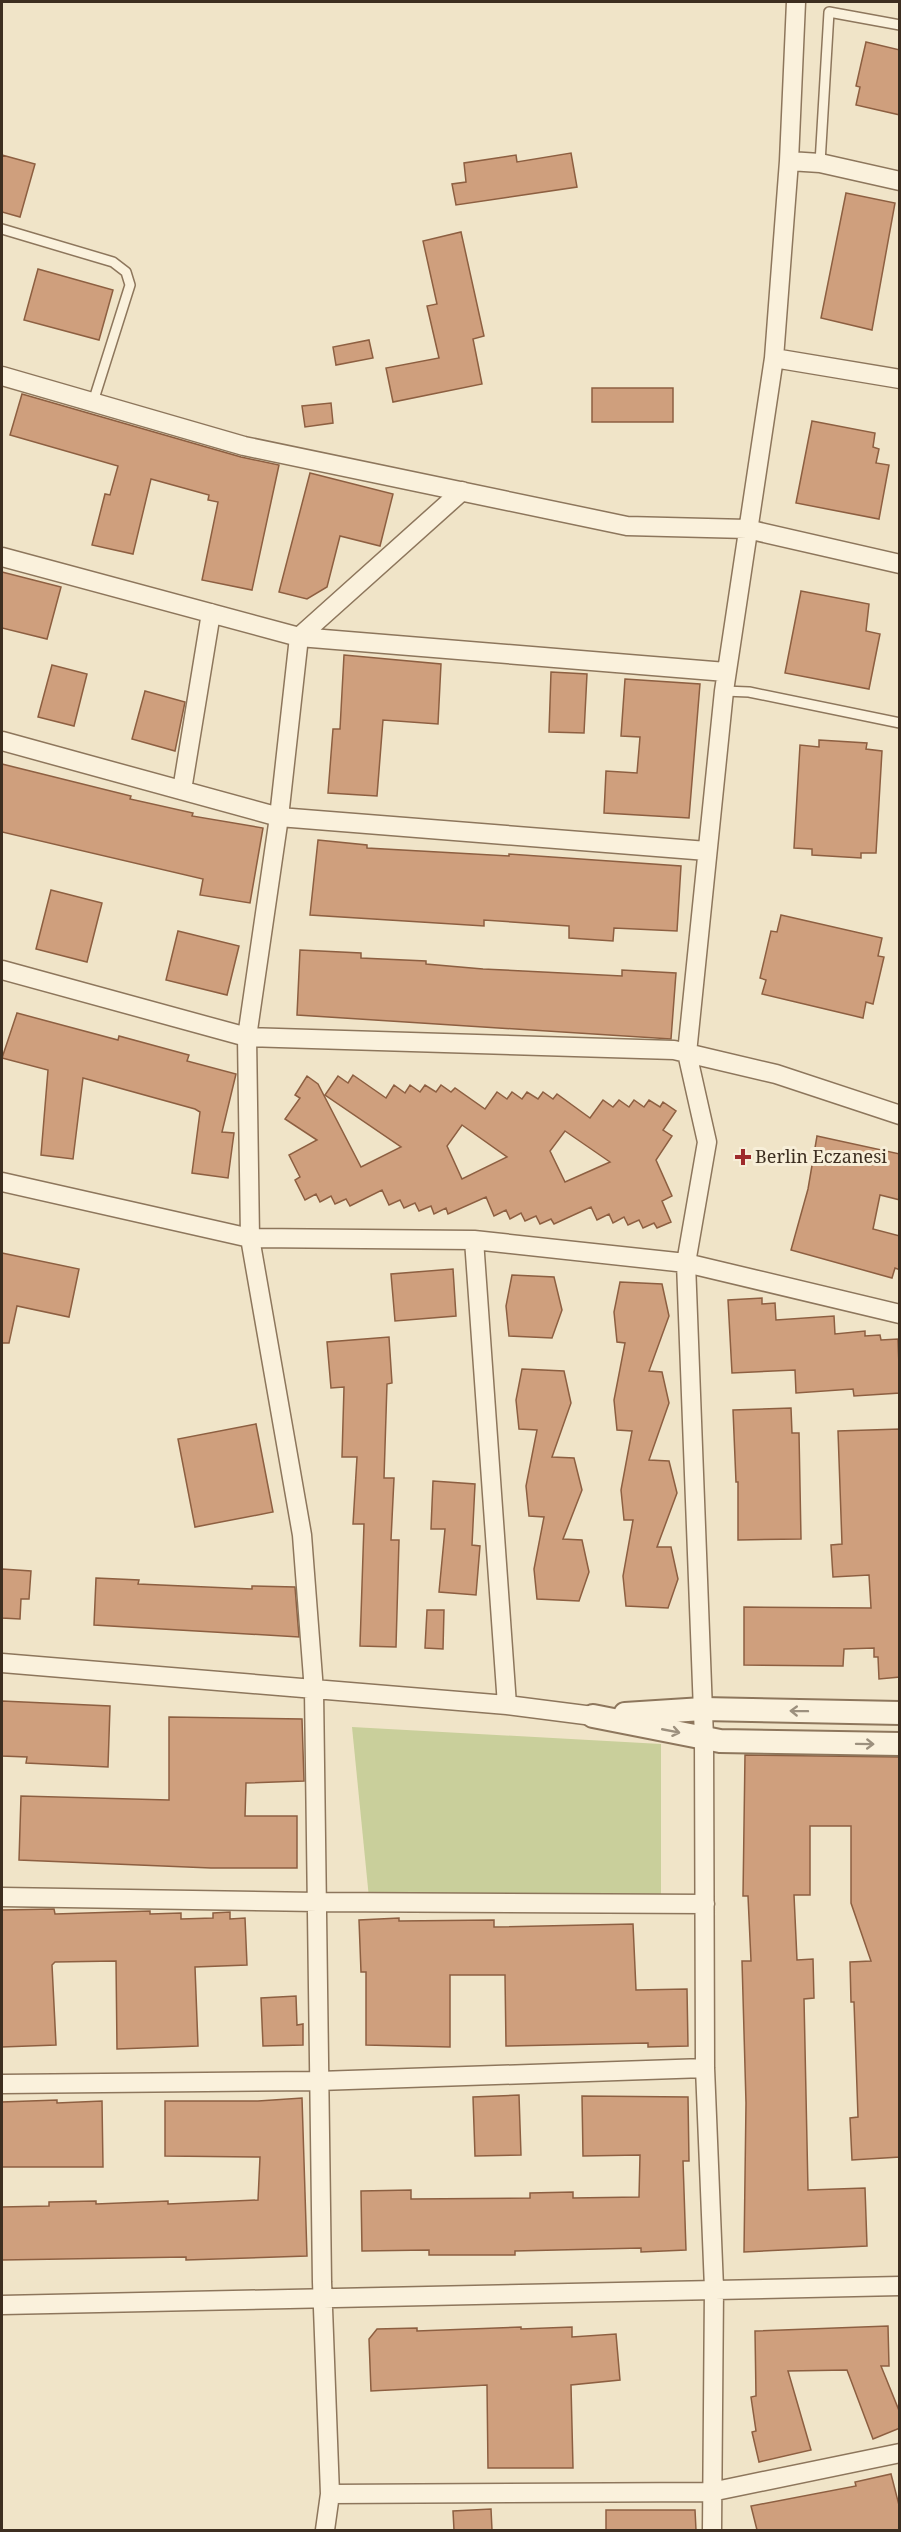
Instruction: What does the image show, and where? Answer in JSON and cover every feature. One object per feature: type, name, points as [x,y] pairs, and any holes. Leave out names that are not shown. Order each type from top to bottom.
[{"type":"street","points":[[712,2530],[714,2288],[705,2068],[704,1738],[686,1263],[707,1142],[687,1053],[726,672],[774,358],[789,161],[796,2]]},
{"type":"street","points":[[789,161],[820,163],[900,181]]},
{"type":"street","points":[[774,358],[900,379]]},
{"type":"street","points":[[2,376],[244,446],[627,526],[747,529],[900,564]]},
{"type":"street","points":[[325,2530],[330,2494],[322,2297],[314,1691],[302,1536],[249,1238],[247,1038],[279,817],[299,637],[462,491]]},
{"type":"street","points":[[2,557],[299,637],[726,672]]},
{"type":"street","points":[[182,790],[211,613]]},
{"type":"street","points":[[2,741],[279,817],[707,851]]},
{"type":"street","points":[[2,970],[247,1038],[674,1050],[776,1074],[900,1115]]},
{"type":"street","points":[[2,1182],[249,1238],[474,1240],[686,1263],[900,1314]]},
{"type":"street","points":[[474,1240],[507,1706]]},
{"type":"street","points":[[2,1663],[507,1706],[593,1716],[720,1741],[900,1744]]},
{"type":"street","points":[[593,1716],[703,1709],[900,1713]]},
{"type":"street","points":[[2,1897],[316,1902],[705,1904]]},
{"type":"street","points":[[2,2084],[319,2081],[705,2068]]},
{"type":"street","points":[[2,2305],[714,2288],[900,2286]]},
{"type":"street","points":[[330,2494],[711,2492],[900,2453]]},
{"type":"lane","points":[[820,163],[829,12],[900,25]]},
{"type":"lane","points":[[2,229],[113,262],[126,272],[129,285],[93,402]]},
{"type":"lane","points":[[724,691],[749,692],[900,723]]},
{"type":"green space","points":[[352,1727],[661,1744],[661,1895],[369,1898]]},
{"type":"building","points":[[866,42],[900,50],[900,115],[856,105],[860,87],[856,86]]},
{"type":"building","points":[[571,153],[577,187],[456,205],[452,184],[466,182],[464,163],[516,155],[517,162]]},
{"type":"building","points":[[2,155],[35,164],[20,217],[2,212]]},
{"type":"building","points":[[846,193],[895,203],[872,330],[821,318]]},
{"type":"building","points":[[461,232],[484,336],[473,339],[482,384],[393,402],[386,368],[439,358],[427,306],[437,304],[423,241]]},
{"type":"building","points":[[38,269],[113,290],[99,340],[24,320]]},
{"type":"building","points":[[369,340],[373,358],[336,365],[333,347]]},
{"type":"building","points":[[592,388],[673,388],[673,422],[592,422]]},
{"type":"building","points":[[22,394],[241,457],[279,465],[252,590],[202,580],[218,502],[208,500],[209,495],[151,479],[133,554],[92,545],[105,494],[110,495],[118,466],[10,435]]},
{"type":"building","points":[[331,403],[333,423],[305,427],[302,406]]},
{"type":"building","points":[[812,421],[875,433],[873,447],[879,449],[876,463],[889,465],[879,519],[796,503]]},
{"type":"building","points":[[310,473],[393,494],[380,546],[340,536],[327,587],[307,599],[279,592]]},
{"type":"building","points":[[2,572],[61,587],[47,639],[2,628]]},
{"type":"building","points":[[801,591],[869,604],[866,631],[880,634],[869,689],[785,673]]},
{"type":"building","points":[[344,655],[441,664],[438,724],[383,720],[377,796],[328,793],[333,729],[340,729]]},
{"type":"building","points":[[52,665],[87,674],[74,726],[38,717]]},
{"type":"building","points":[[551,672],[587,674],[584,733],[549,732]]},
{"type":"building","points":[[625,679],[700,684],[689,818],[604,813],[606,771],[637,773],[640,737],[621,736]]},
{"type":"building","points":[[145,691],[185,702],[175,751],[132,739]]},
{"type":"building","points":[[819,740],[867,743],[866,749],[882,751],[876,853],[861,853],[861,858],[812,855],[812,849],[794,848],[800,745],[819,747]]},
{"type":"building","points":[[2,764],[131,796],[130,799],[193,813],[192,816],[263,828],[250,903],[200,895],[203,879],[2,832]]},
{"type":"building","points":[[318,840],[367,845],[367,848],[509,856],[509,854],[681,866],[677,931],[614,928],[613,941],[569,938],[569,926],[484,920],[484,926],[310,915]]},
{"type":"building","points":[[51,890],[102,903],[87,962],[36,949]]},
{"type":"building","points":[[781,915],[882,938],[878,956],[884,957],[873,1004],[866,1002],[863,1018],[762,994],[766,980],[760,978],[771,931],[777,932]]},
{"type":"building","points":[[178,931],[239,946],[227,995],[166,980]]},
{"type":"building","points":[[300,950],[361,953],[361,958],[426,961],[426,964],[483,969],[622,976],[622,970],[676,973],[671,1039],[297,1015]]},
{"type":"building","points":[[17,1013],[118,1040],[119,1036],[189,1055],[187,1061],[236,1074],[222,1132],[234,1133],[228,1178],[192,1173],[200,1112],[83,1078],[73,1159],[41,1155],[48,1070],[2,1058]]},
{"type":"building","points":[[353,1075],[386,1098],[394,1085],[405,1093],[410,1085],[420,1092],[425,1085],[436,1092],[441,1085],[451,1092],[455,1088],[485,1109],[497,1092],[507,1099],[512,1092],[522,1099],[527,1092],[538,1099],[543,1092],[553,1099],[557,1094],[590,1118],[603,1100],[613,1107],[619,1100],[629,1107],[634,1100],[644,1107],[649,1100],[660,1107],[663,1102],[676,1111],[663,1130],[672,1136],[656,1160],[672,1196],[662,1201],[671,1222],[657,1228],[654,1223],[643,1228],[639,1220],[628,1225],[624,1217],[613,1223],[609,1214],[597,1220],[591,1207],[554,1224],[551,1219],[540,1224],[536,1216],[525,1221],[521,1213],[510,1219],[506,1210],[494,1216],[486,1197],[448,1214],[446,1208],[434,1214],[431,1206],[419,1211],[415,1203],[404,1208],[400,1200],[389,1205],[382,1190],[350,1206],[346,1199],[335,1204],[331,1196],[320,1202],[316,1194],[305,1200],[295,1180],[300,1177],[289,1155],[317,1140],[285,1119],[300,1098],[295,1095],[307,1076],[318,1084],[361,1167],[401,1147],[325,1095],[338,1076],[348,1083]],"holes":[[[462,1125],[507,1157],[462,1179],[447,1146]],[[565,1131],[610,1162],[565,1182],[550,1151]]]},
{"type":"building","points":[[817,1136],[900,1154],[900,1200],[880,1195],[873,1229],[900,1236],[900,1270],[895,1268],[892,1278],[791,1250],[808,1189]]},
{"type":"building","points":[[2,1253],[79,1269],[69,1317],[17,1306],[9,1343],[2,1343]]},
{"type":"building","points":[[453,1269],[456,1316],[395,1321],[391,1274]]},
{"type":"building","points":[[512,1275],[554,1277],[562,1310],[552,1338],[509,1336],[506,1306]]},
{"type":"building","points":[[620,1282],[662,1284],[669,1316],[649,1371],[662,1372],[669,1403],[649,1460],[669,1461],[677,1493],[657,1547],[671,1547],[678,1579],[668,1608],[626,1606],[623,1576],[633,1520],[624,1520],[621,1490],[632,1431],[617,1430],[614,1400],[625,1343],[617,1342],[614,1312]]},
{"type":"building","points":[[762,1298],[762,1304],[775,1303],[776,1320],[834,1316],[835,1334],[865,1331],[865,1336],[880,1335],[881,1340],[898,1339],[900,1393],[854,1396],[853,1389],[796,1393],[795,1370],[732,1373],[728,1300]]},
{"type":"building","points":[[389,1337],[392,1383],[387,1384],[384,1478],[394,1478],[391,1540],[399,1540],[396,1647],[360,1646],[364,1524],[353,1524],[357,1457],[342,1457],[344,1387],[331,1388],[327,1342]]},
{"type":"building","points":[[522,1369],[564,1371],[571,1403],[552,1457],[574,1458],[582,1490],[563,1539],[582,1540],[589,1572],[579,1601],[537,1599],[534,1569],[544,1517],[529,1516],[526,1486],[537,1430],[519,1429],[516,1400]]},
{"type":"building","points":[[791,1408],[792,1433],[799,1433],[801,1539],[738,1540],[738,1482],[736,1482],[733,1410]]},
{"type":"building","points":[[256,1424],[273,1512],[195,1527],[178,1439]]},
{"type":"building","points":[[900,1429],[900,1677],[879,1679],[878,1657],[874,1657],[874,1648],[844,1649],[843,1666],[744,1665],[744,1607],[871,1608],[869,1575],[833,1577],[831,1545],[842,1544],[838,1431]]},
{"type":"building","points":[[433,1481],[475,1484],[472,1545],[480,1546],[476,1595],[439,1592],[445,1529],[431,1529]]},
{"type":"building","points":[[2,1569],[31,1571],[29,1599],[21,1599],[20,1619],[2,1618]]},
{"type":"building","points":[[96,1578],[139,1580],[138,1584],[252,1589],[252,1586],[295,1587],[299,1637],[94,1625]]},
{"type":"building","points":[[427,1610],[444,1610],[443,1649],[425,1648]]},
{"type":"building","points":[[2,1701],[110,1706],[108,1767],[26,1763],[27,1757],[2,1756]]},
{"type":"building","points":[[169,1717],[302,1719],[304,1781],[246,1783],[245,1816],[297,1816],[297,1868],[211,1868],[19,1860],[21,1796],[169,1800]]},
{"type":"building","points":[[745,1755],[900,1757],[900,2157],[852,2160],[850,2118],[858,2117],[854,2002],[851,2002],[850,1962],[871,1961],[851,1903],[851,1826],[810,1826],[810,1895],[794,1895],[797,1960],[813,1959],[814,1998],[804,1999],[808,2190],[865,2188],[867,2246],[744,2252],[746,2103],[742,1961],[751,1961],[748,1896],[743,1896]]},
{"type":"building","points":[[54,1909],[55,1914],[150,1911],[150,1914],[181,1913],[181,1919],[213,1918],[213,1913],[230,1912],[230,1919],[245,1918],[247,1965],[195,1967],[198,2046],[117,2049],[116,1961],[55,1962],[52,1965],[56,2045],[2,2047],[2,1910]]},
{"type":"building","points":[[399,1918],[399,1921],[494,1920],[494,1927],[633,1924],[636,1990],[687,1989],[688,2046],[648,2047],[648,2043],[506,2046],[505,1975],[450,1975],[450,2047],[366,2045],[366,1972],[361,1972],[359,1920]]},
{"type":"building","points":[[296,1996],[297,2025],[303,2024],[303,2045],[263,2046],[261,1998]]},
{"type":"building","points":[[519,2095],[521,2155],[475,2156],[473,2097]]},
{"type":"building","points":[[582,2096],[688,2097],[689,2161],[683,2161],[686,2250],[641,2252],[641,2248],[515,2251],[515,2255],[429,2255],[429,2250],[362,2251],[361,2191],[411,2190],[411,2199],[530,2198],[530,2193],[573,2192],[573,2198],[639,2197],[640,2155],[583,2156]]},
{"type":"building","points":[[302,2098],[307,2256],[186,2260],[186,2257],[2,2260],[2,2207],[49,2206],[49,2202],[96,2201],[96,2204],[168,2201],[168,2204],[258,2200],[260,2157],[165,2156],[165,2101],[258,2101]]},
{"type":"building","points":[[57,2100],[57,2103],[102,2101],[103,2167],[2,2167],[2,2102]]},
{"type":"building","points":[[888,2326],[889,2366],[881,2366],[900,2413],[900,2428],[873,2439],[847,2370],[788,2371],[811,2450],[759,2462],[752,2432],[756,2431],[751,2397],[756,2396],[755,2331]]},
{"type":"building","points":[[521,2327],[521,2329],[572,2327],[572,2337],[616,2334],[620,2380],[571,2385],[573,2468],[488,2468],[487,2385],[371,2391],[369,2339],[377,2329],[417,2328],[417,2331]]},
{"type":"building","points":[[891,2474],[900,2509],[900,2530],[757,2530],[751,2506],[856,2486],[855,2482]]},
{"type":"building","points":[[491,2509],[492,2530],[454,2530],[453,2511]]},
{"type":"building","points":[[606,2510],[695,2510],[696,2530],[606,2530]]},
{"type":"place","name":"Berlin Eczanesi","points":[[743,1157]]}]
